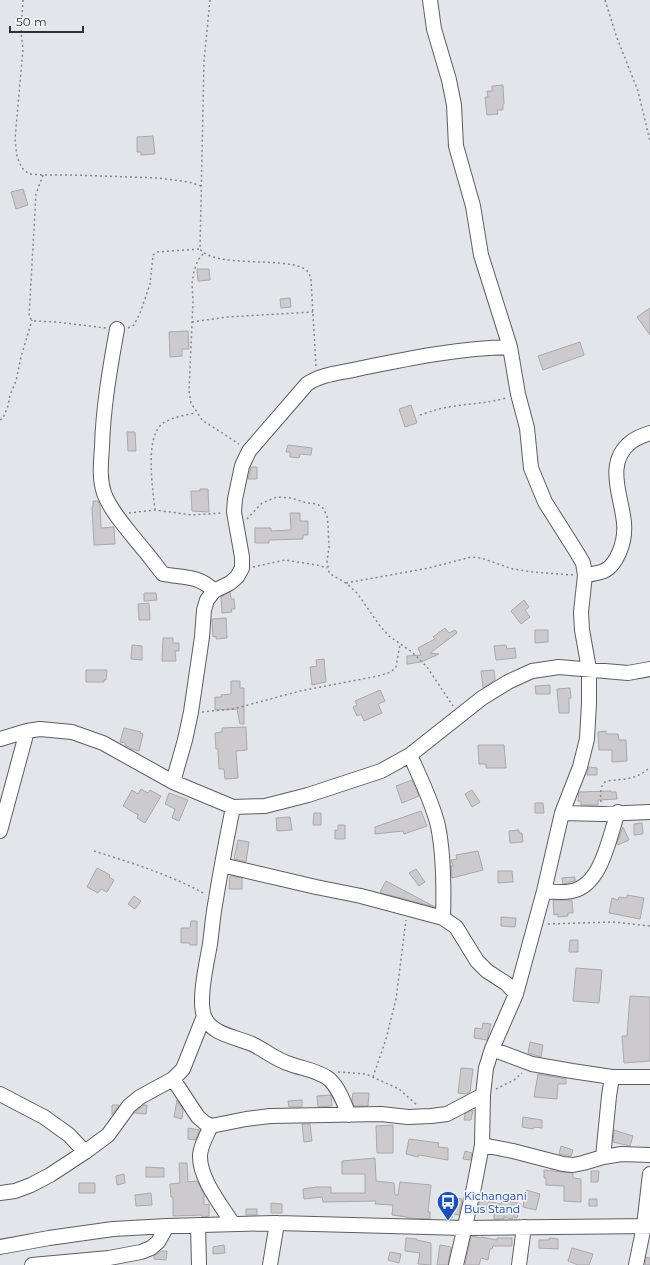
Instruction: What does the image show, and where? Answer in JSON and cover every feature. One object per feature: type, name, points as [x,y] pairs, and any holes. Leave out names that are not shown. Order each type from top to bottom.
[{"type":"street","points":[[430,0],[434,29],[449,80],[454,105],[456,146],[473,206],[481,255],[510,347],[518,394],[527,428],[532,468],[536,483],[545,502],[576,551],[585,575],[582,630],[589,669],[587,739],[580,767],[562,813],[544,891],[516,994],[492,1049],[486,1068],[483,1095],[482,1145],[456,1265]]},
{"type":"street","points":[[117,329],[102,431],[101,461],[104,494],[117,515],[163,574],[202,581],[214,591]]},
{"type":"street","points":[[173,782],[191,712],[202,637],[204,610],[207,600],[214,591],[230,583],[237,577],[242,568],[242,557],[234,512],[238,481],[242,466],[249,451],[307,384],[316,377],[457,350],[510,347]]},
{"type":"street","points":[[585,575],[605,571],[610,568],[616,560],[624,538],[624,523],[616,478],[617,467],[625,448],[631,442],[650,433]]},
{"type":"street","points":[[0,739],[27,731],[40,729],[72,732],[103,743],[173,782],[233,807],[265,806],[308,795],[382,771],[410,755],[482,698],[508,682],[532,671],[559,666],[628,673],[650,668]]},
{"type":"street","points":[[0,831],[27,731]]},
{"type":"street","points":[[410,755],[427,794],[438,826],[442,851],[444,882],[443,918]]},
{"type":"street","points":[[0,1193],[15,1191],[31,1185],[50,1175],[85,1152],[108,1135],[130,1106],[140,1097],[173,1079],[183,1069],[204,1016],[204,981],[215,900],[233,807]]},
{"type":"street","points":[[562,813],[602,814],[618,812],[650,812]]},
{"type":"street","points":[[544,891],[572,891],[582,888],[590,880],[602,861],[618,812]]},
{"type":"street","points":[[222,865],[361,896],[443,918],[456,927],[477,961],[487,971],[507,984],[516,994]]},
{"type":"street","points":[[204,1016],[209,1024],[218,1031],[253,1044],[289,1064],[322,1074],[330,1080],[340,1093],[350,1116]]},
{"type":"street","points":[[492,1049],[532,1064],[612,1077],[650,1077]]},
{"type":"street","points":[[603,1157],[612,1077]]},
{"type":"street","points":[[173,1079],[198,1117],[211,1126],[270,1116],[350,1116],[381,1114],[408,1117],[431,1116],[447,1114],[483,1095]]},
{"type":"street","points":[[0,1094],[44,1117],[69,1135],[85,1152]]},
{"type":"street","points":[[211,1126],[202,1146],[200,1155],[201,1164],[206,1181],[233,1224]]},
{"type":"street","points":[[482,1145],[572,1165],[622,1154],[650,1155]]},
{"type":"street","points":[[636,1265],[647,1226],[650,1174]]},
{"type":"street","points":[[270,1265],[277,1223]]},
{"type":"street","points":[[0,1247],[113,1229],[167,1226],[277,1223],[464,1228],[647,1226]]},
{"type":"street","points":[[198,1225],[199,1265]]},
{"type":"street","points":[[32,1265],[109,1262],[150,1248],[158,1242],[167,1226]]},
{"type":"street","points":[[519,1265],[524,1227]]},
{"type":"path","points":[[23,0],[20,95],[15,139],[17,157],[22,168],[28,174],[42,176],[73,175],[114,178],[158,178],[189,182],[202,186]]},
{"type":"path","points":[[210,0],[204,61],[200,249],[203,254],[214,257],[239,261],[291,264],[304,268],[308,272],[311,280],[316,377]]},
{"type":"path","points":[[605,0],[617,38],[638,91],[650,141]]},
{"type":"path","points":[[42,176],[36,194],[34,214],[29,317],[35,322],[56,322],[117,329],[128,328],[134,325],[140,313],[150,284],[153,255],[157,252],[200,249]]},
{"type":"path","points":[[203,254],[198,260],[194,270],[192,283],[191,403],[196,413],[202,420],[249,451]]},
{"type":"path","points":[[192,322],[227,317],[313,312]]},
{"type":"path","points":[[0,420],[3,418],[8,406],[10,395],[16,381],[21,357],[32,320]]},
{"type":"path","points":[[420,415],[456,406],[489,403],[518,394]]},
{"type":"path","points":[[155,510],[151,462],[152,445],[155,433],[163,424],[177,417],[196,413]]},
{"type":"path","points":[[238,530],[262,503],[277,497],[291,498],[307,503],[317,504],[323,508],[327,516],[329,547],[328,568],[332,575],[346,583],[362,600],[380,626],[389,636],[412,652],[427,667],[460,715]]},
{"type":"path","points":[[117,515],[155,510],[192,515],[234,512]]},
{"type":"path","points":[[346,583],[429,568],[472,557],[480,558],[513,569],[538,573],[585,575]]},
{"type":"path","points":[[242,568],[257,567],[285,560],[317,564],[328,568]]},
{"type":"path","points":[[191,712],[234,709],[300,691],[378,676],[391,672],[396,667],[400,644]]},
{"type":"path","points":[[602,814],[600,796],[603,784],[606,781],[636,777],[643,774],[650,767]]},
{"type":"path","points":[[94,851],[160,873],[190,886],[215,900]]},
{"type":"path","points":[[373,1077],[386,1039],[396,999],[407,908]]},
{"type":"path","points":[[535,924],[613,922],[650,926]]},
{"type":"path","points":[[483,1095],[514,1080],[532,1064]]},
{"type":"path","points":[[322,1074],[339,1072],[366,1074],[400,1090],[431,1116]]},
{"type":"building","points":[[503,85],[503,110],[497,110],[498,114],[487,115],[485,97],[488,97],[487,91],[492,91],[492,86]]},
{"type":"building","points":[[153,136],[155,154],[141,155],[141,152],[137,152],[137,137]]},
{"type":"building","points":[[23,189],[28,205],[16,209],[11,192]]},
{"type":"building","points":[[197,269],[209,269],[210,280],[198,281]]},
{"type":"building","points":[[290,298],[291,307],[281,308],[280,299]]},
{"type":"building","points":[[650,308],[650,335],[637,317]]},
{"type":"building","points":[[188,331],[189,349],[182,349],[182,356],[170,357],[169,332]]},
{"type":"building","points":[[580,342],[584,355],[543,370],[538,356]]},
{"type":"building","points":[[411,405],[417,423],[405,427],[399,409]]},
{"type":"building","points":[[127,432],[135,432],[136,451],[128,451]]},
{"type":"building","points":[[288,445],[312,448],[311,455],[300,454],[299,458],[290,457],[290,452],[286,452]]},
{"type":"building","points":[[251,467],[257,467],[257,479],[248,479]]},
{"type":"building","points":[[200,489],[208,489],[209,512],[192,511],[191,491],[200,491]]},
{"type":"building","points":[[93,501],[98,501],[100,505],[101,528],[114,527],[115,544],[94,545]]},
{"type":"building","points":[[290,513],[300,513],[300,521],[308,521],[308,535],[303,535],[303,539],[269,540],[269,543],[255,543],[255,528],[271,528],[271,531],[291,530]]},
{"type":"building","points":[[230,592],[231,599],[234,599],[235,609],[231,609],[232,612],[222,613],[221,597]]},
{"type":"building","points":[[144,593],[156,593],[157,600],[144,601]]},
{"type":"building","points":[[524,600],[529,607],[525,610],[530,617],[521,624],[511,611]]},
{"type":"building","points":[[149,603],[150,620],[139,620],[138,604]]},
{"type":"building","points":[[226,618],[227,638],[216,639],[216,636],[213,637],[212,619]]},
{"type":"building","points":[[445,628],[449,633],[455,630],[457,633],[430,653],[439,654],[421,662],[407,664],[407,656],[421,655],[418,648],[435,639],[433,637]]},
{"type":"building","points":[[535,630],[548,630],[548,642],[535,643]]},
{"type":"building","points":[[163,638],[173,638],[173,643],[179,643],[179,651],[175,651],[176,661],[162,661]]},
{"type":"building","points":[[132,645],[142,646],[142,660],[131,659]]},
{"type":"building","points":[[506,645],[507,649],[515,648],[516,658],[496,660],[494,646]]},
{"type":"building","points":[[324,659],[326,682],[312,685],[310,667],[317,666],[316,660]]},
{"type":"building","points":[[86,670],[107,670],[106,680],[104,680],[104,682],[86,682]]},
{"type":"building","points":[[494,670],[495,680],[483,688],[481,671]]},
{"type":"building","points":[[231,681],[240,681],[240,688],[244,688],[244,724],[240,724],[237,709],[215,710],[215,697],[222,697],[221,695],[231,694]]},
{"type":"building","points":[[550,685],[550,694],[536,694],[535,686]]},
{"type":"building","points":[[570,688],[571,698],[569,698],[569,713],[559,713],[557,689]]},
{"type":"building","points":[[380,690],[385,701],[378,704],[382,713],[364,721],[361,714],[357,716],[353,707],[357,705],[355,701]]},
{"type":"building","points":[[246,727],[247,750],[236,751],[238,778],[225,779],[224,769],[219,769],[218,749],[216,749],[215,733],[222,732],[222,728]]},
{"type":"building","points":[[124,728],[141,732],[140,733],[143,734],[139,751],[125,745],[125,743],[120,742]]},
{"type":"building","points":[[606,731],[606,734],[618,734],[619,740],[626,740],[627,761],[612,762],[612,750],[599,750],[598,732]]},
{"type":"building","points":[[478,745],[504,745],[506,768],[486,768],[486,764],[479,764]]},
{"type":"building","points":[[589,767],[597,768],[597,775],[587,775]]},
{"type":"building","points":[[412,780],[419,796],[402,803],[396,786]]},
{"type":"building","points":[[141,789],[148,793],[150,790],[161,796],[145,823],[137,818],[138,815],[123,806],[132,790],[138,794]]},
{"type":"building","points":[[472,790],[480,802],[472,807],[465,794]]},
{"type":"building","points":[[579,792],[616,792],[617,799],[598,800],[598,805],[581,805],[581,801],[578,801]]},
{"type":"building","points":[[169,793],[188,800],[179,821],[172,818],[175,809],[165,804]]},
{"type":"building","points":[[535,803],[543,803],[544,813],[535,813]]},
{"type":"building","points":[[421,811],[427,826],[404,834],[403,831],[375,834],[375,827]]},
{"type":"building","points":[[314,813],[321,813],[321,825],[313,825]]},
{"type":"building","points":[[290,817],[292,830],[277,831],[276,818]]},
{"type":"building","points":[[642,823],[643,834],[634,835],[634,824]]},
{"type":"building","points":[[338,825],[345,825],[345,839],[335,839],[335,830],[338,830]]},
{"type":"building","points":[[623,827],[629,840],[618,845],[617,843]]},
{"type":"building","points":[[519,830],[519,833],[522,833],[523,842],[510,843],[509,831]]},
{"type":"building","points":[[238,840],[249,842],[246,862],[234,859]]},
{"type":"building","points":[[478,851],[483,870],[452,878],[451,866],[453,866],[451,860],[457,859],[456,855]]},
{"type":"building","points":[[97,868],[110,875],[109,877],[114,880],[107,892],[101,889],[98,893],[87,887]]},
{"type":"building","points":[[416,869],[425,882],[419,886],[409,873]]},
{"type":"building","points":[[498,871],[512,871],[513,882],[498,883]]},
{"type":"building","points":[[230,876],[242,878],[242,889],[229,889]]},
{"type":"building","points":[[575,877],[575,881],[563,884],[562,878]]},
{"type":"building","points":[[386,881],[435,907],[381,893],[380,892]]},
{"type":"building","points":[[627,895],[644,898],[640,919],[609,913],[612,898],[618,900],[619,897],[627,898]]},
{"type":"building","points":[[134,896],[141,901],[135,909],[128,904]]},
{"type":"building","points":[[553,900],[572,900],[573,913],[568,913],[568,916],[558,917],[558,914],[554,915]]},
{"type":"building","points":[[501,917],[516,918],[515,927],[501,926]]},
{"type":"building","points":[[191,921],[197,921],[197,945],[181,943],[181,928],[190,928]]},
{"type":"building","points":[[570,940],[578,940],[578,952],[569,952]]},
{"type":"building","points":[[576,968],[602,970],[599,1003],[573,1001]]},
{"type":"building","points":[[630,996],[650,997],[650,1061],[624,1063],[622,1036],[627,1036]]},
{"type":"building","points":[[483,1023],[491,1024],[487,1040],[474,1038],[475,1028],[482,1029]]},
{"type":"building","points":[[530,1042],[543,1045],[541,1057],[528,1053]]},
{"type":"building","points":[[461,1068],[473,1069],[470,1092],[466,1094],[458,1093]]},
{"type":"building","points":[[538,1074],[566,1079],[566,1084],[558,1084],[557,1099],[534,1097]]},
{"type":"building","points":[[353,1093],[369,1093],[368,1106],[354,1106],[352,1100]]},
{"type":"building","points":[[331,1095],[332,1106],[318,1107],[317,1096]]},
{"type":"building","points":[[177,1100],[183,1110],[182,1119],[174,1117]]},
{"type":"building","points":[[302,1100],[302,1107],[289,1107],[288,1101]]},
{"type":"building","points":[[112,1105],[119,1105],[112,1115]]},
{"type":"building","points":[[144,1105],[147,1105],[146,1114],[134,1113]]},
{"type":"building","points":[[473,1110],[471,1120],[464,1120],[465,1114]]},
{"type":"building","points":[[523,1117],[542,1120],[542,1128],[534,1127],[533,1129],[522,1127]]},
{"type":"building","points":[[302,1124],[310,1124],[312,1141],[304,1142]]},
{"type":"building","points":[[393,1125],[393,1153],[377,1153],[376,1126]]},
{"type":"building","points":[[188,1128],[200,1130],[195,1140],[188,1139]]},
{"type":"building","points":[[614,1130],[633,1136],[630,1146],[613,1142]]},
{"type":"building","points":[[409,1139],[439,1143],[438,1147],[448,1148],[448,1160],[419,1155],[418,1157],[406,1154]]},
{"type":"building","points":[[561,1146],[573,1150],[571,1156],[559,1154]]},
{"type":"building","points":[[465,1151],[472,1153],[470,1160],[463,1159]]},
{"type":"building","points":[[375,1158],[376,1181],[394,1183],[395,1195],[398,1195],[400,1182],[431,1185],[428,1212],[430,1212],[430,1219],[407,1218],[392,1215],[393,1205],[375,1204],[376,1201],[323,1202],[322,1197],[304,1199],[303,1189],[316,1187],[331,1187],[331,1193],[365,1193],[365,1174],[342,1174],[342,1161]]},
{"type":"building","points":[[179,1163],[187,1163],[188,1182],[197,1181],[204,1194],[204,1205],[209,1204],[209,1216],[173,1216],[173,1197],[171,1197],[170,1184],[180,1183]]},
{"type":"building","points":[[146,1167],[164,1168],[164,1177],[146,1177]]},
{"type":"building","points":[[544,1170],[573,1173],[573,1178],[581,1179],[581,1202],[564,1201],[564,1186],[546,1185]]},
{"type":"building","points":[[591,1171],[599,1171],[598,1182],[591,1182]]},
{"type":"building","points":[[124,1174],[125,1183],[117,1185],[116,1176]]},
{"type":"building","points":[[79,1183],[95,1183],[95,1193],[79,1193]]},
{"type":"building","points":[[526,1190],[540,1194],[536,1210],[523,1207]]},
{"type":"building","points":[[151,1193],[152,1205],[136,1206],[135,1195]]},
{"type":"building","points":[[449,1194],[455,1195],[455,1198],[462,1199],[459,1215],[453,1214],[452,1218],[445,1217]]},
{"type":"building","points":[[503,1199],[521,1204],[517,1218],[513,1217],[512,1219],[504,1217],[504,1219],[494,1219],[494,1214],[477,1211],[480,1200],[501,1204]]},
{"type":"building","points":[[589,1199],[597,1199],[597,1206],[589,1206]]},
{"type":"building","points":[[271,1203],[282,1204],[282,1213],[271,1213]]},
{"type":"building","points":[[246,1209],[257,1209],[257,1215],[246,1215]]},
{"type":"building","points":[[471,1236],[497,1240],[497,1238],[512,1238],[512,1246],[493,1246],[492,1249],[490,1249],[488,1260],[481,1258],[479,1265],[465,1265]]},
{"type":"building","points":[[406,1238],[431,1243],[431,1265],[418,1264],[420,1253],[405,1251]]},
{"type":"building","points":[[549,1238],[558,1239],[558,1249],[539,1248],[539,1240],[549,1240]]},
{"type":"building","points":[[224,1245],[225,1253],[213,1254],[213,1247]]},
{"type":"building","points":[[440,1245],[451,1247],[448,1265],[437,1265]]},
{"type":"building","points":[[572,1248],[593,1254],[589,1265],[578,1265],[568,1261]]},
{"type":"building","points":[[161,1251],[167,1251],[166,1260],[154,1259],[154,1256]]},
{"type":"building","points":[[390,1252],[401,1254],[399,1263],[388,1260]]},
{"type":"building","points":[[646,1257],[650,1258],[650,1265],[645,1265]]},
{"type":"place","name":"Kichangani Bus Stand","points":[[448,1222]]}]
